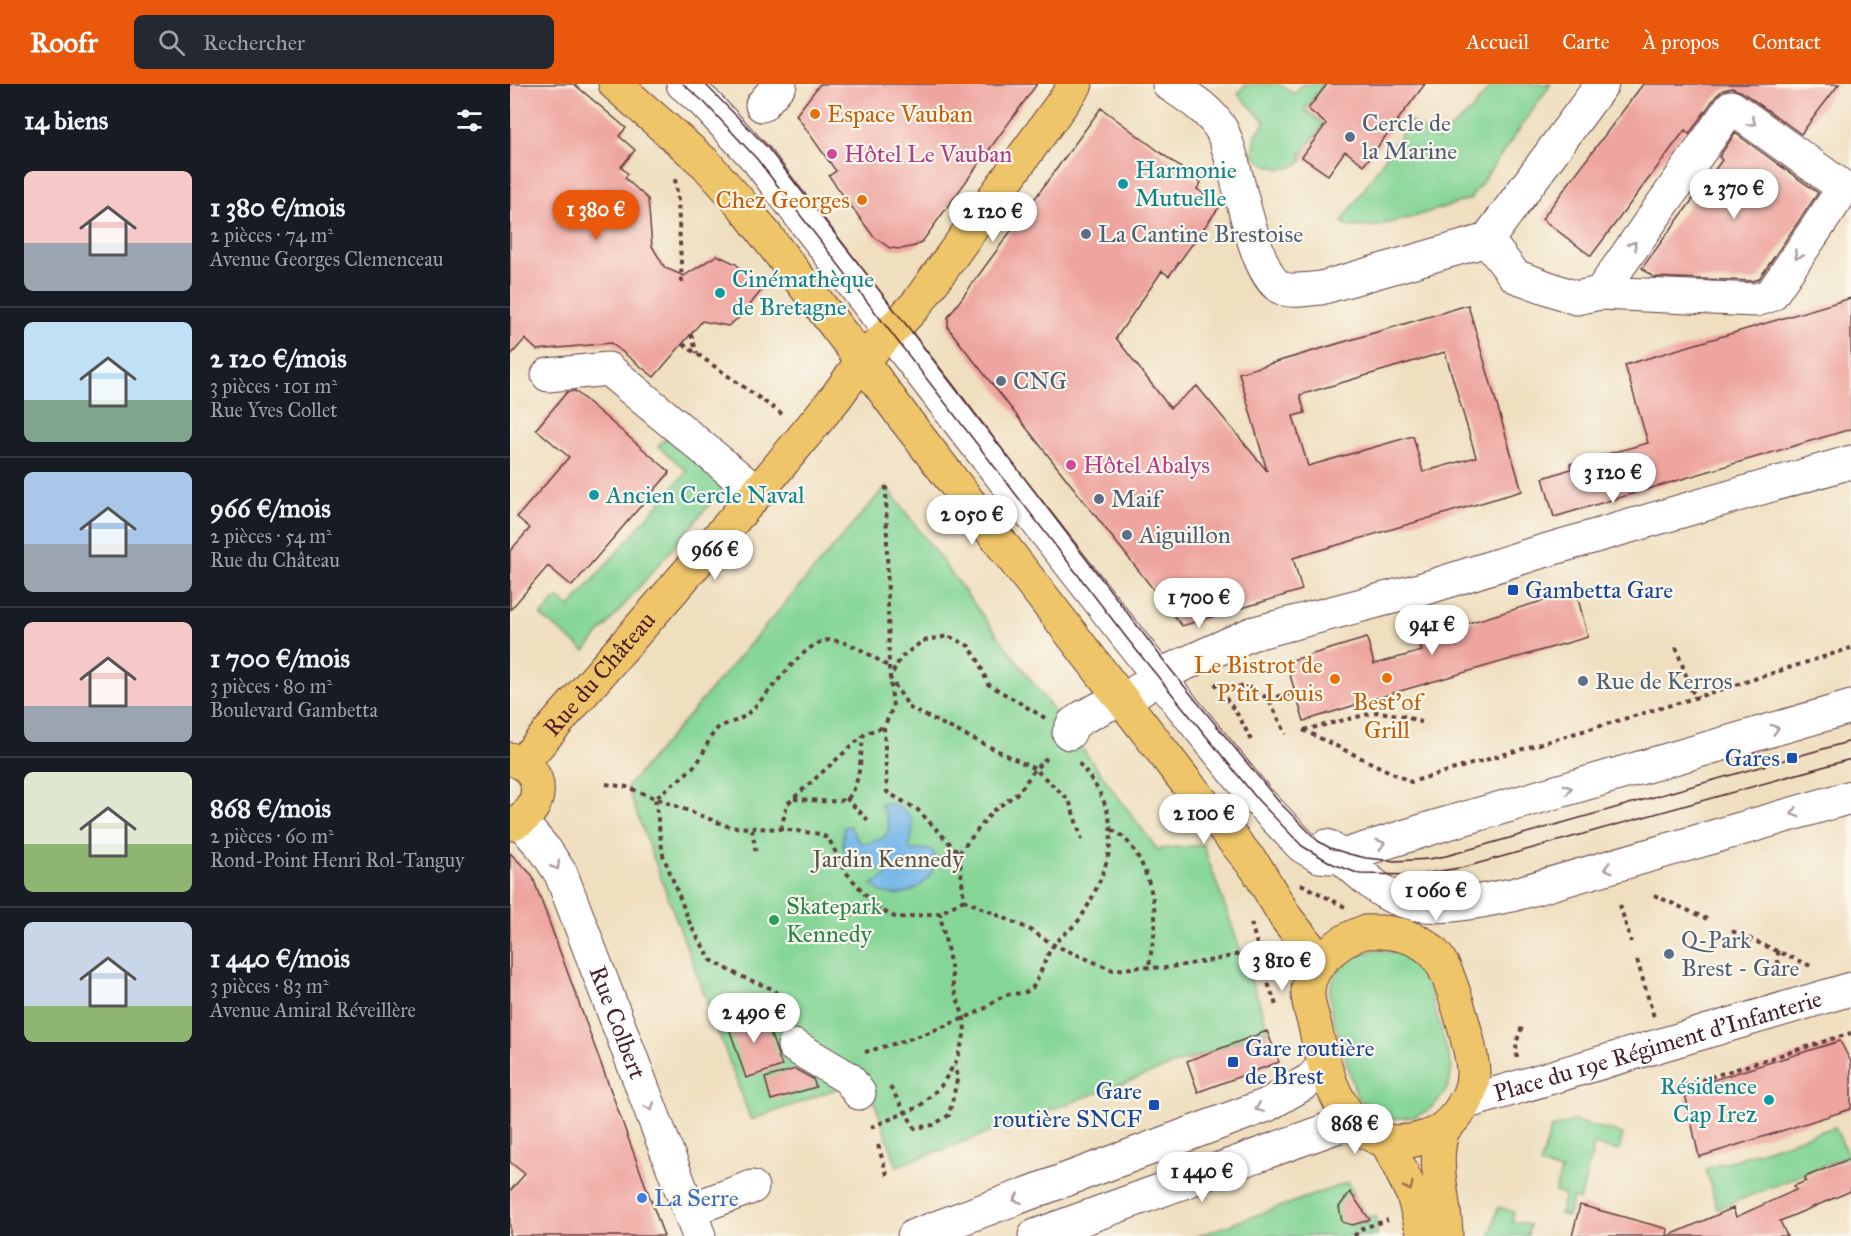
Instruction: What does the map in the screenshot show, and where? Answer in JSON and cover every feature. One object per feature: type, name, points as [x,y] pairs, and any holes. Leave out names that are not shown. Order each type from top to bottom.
[{"type":"main road","points":[[615,84],[663,125],[720,180],[744,207],[1123,700],[1257,869],[1286,918],[1321,962]]},
{"type":"main road","name":"Rue du Château","points":[[516,761],[757,493],[837,396],[862,361],[936,279],[1076,84]]},
{"type":"main road","points":[[515,822],[533,808],[538,790],[533,774],[516,761]]},
{"type":"main road","points":[[1364,932],[1399,934],[1419,941],[1433,952],[1446,972],[1472,1061],[1473,1076],[1469,1094],[1464,1103],[1443,1128],[1429,1137],[1414,1140],[1386,1140],[1373,1136],[1352,1121],[1338,1102],[1325,1065],[1308,991],[1321,962],[1337,945],[1364,932]]},
{"type":"main road","points":[[1443,1128],[1439,1139],[1437,1162],[1445,1209],[1446,1236]]},
{"type":"main road","points":[[1386,1140],[1413,1194],[1424,1236]]},
{"type":"street","points":[[683,84],[704,102],[758,159],[896,326]]},
{"type":"street","points":[[705,84],[767,147],[1129,641],[1166,673],[1279,802],[1318,841],[1393,897],[1427,905],[1459,905],[1512,895],[1851,797]]},
{"type":"street","points":[[1169,84],[1205,109],[1221,129],[1260,261],[1270,278],[1282,289],[1301,290],[1321,288],[1487,240],[1602,84]]},
{"type":"street","points":[[1487,240],[1515,276],[1576,298],[1600,293],[1756,300],[1771,295],[1844,188],[1731,107],[1600,293]]},
{"type":"street","points":[[548,375],[608,369],[757,493]]},
{"type":"street","points":[[1066,738],[1073,724],[1083,717],[1123,700],[1166,673],[1202,655],[1251,634],[1423,589],[1530,555],[1851,462]]},
{"type":"street","points":[[1339,856],[1851,707]]},
{"type":"street","name":"Rue Colbert","points":[[515,822],[546,851],[561,874],[694,1223]]},
{"type":"street","name":"Place du 19e Régiment d'Infanterie","points":[[1464,1103],[1851,989]]},
{"type":"street","points":[[793,1036],[848,1078],[859,1093]]},
{"type":"street","points":[[914,1236],[1267,1106],[1310,1080],[1325,1065]]},
{"type":"street","points":[[1035,1236],[1352,1121]]},
{"type":"street","points":[[694,1223],[752,1187]]},
{"type":"path","points":[[674,172],[678,200],[682,285]]},
{"type":"path","points":[[691,334],[697,353]]},
{"type":"path","points":[[683,344],[782,414]]},
{"type":"path","points":[[886,486],[889,667],[893,707],[884,727],[887,792],[918,810],[959,853],[964,900]]},
{"type":"path","points":[[856,1049],[866,1052],[948,1025],[990,1005],[1007,994],[1029,991],[1035,986],[1044,961],[1054,945],[1089,906],[1107,861],[1112,830],[1107,808],[1099,789],[1066,738],[1044,716],[988,684],[969,646],[948,636],[923,641],[901,657],[890,678]]},
{"type":"path","points":[[655,798],[697,762],[718,728],[743,717],[765,696],[806,649],[830,640],[861,650],[889,667]]},
{"type":"path","points":[[1676,647],[1691,690],[1698,697]]},
{"type":"path","points":[[1424,723],[1400,715],[1377,712],[1303,730],[1411,782],[1698,697],[1851,648]]},
{"type":"path","points":[[1202,655],[1210,675],[1240,718],[1253,744]]},
{"type":"path","points":[[890,678],[910,708],[1035,769],[1069,800],[1082,840]]},
{"type":"path","points":[[1238,687],[1256,689],[1268,698],[1286,735]]},
{"type":"path","points":[[1268,698],[1296,693]]},
{"type":"path","points":[[781,829],[787,804],[793,798],[863,735],[884,727]]},
{"type":"path","points":[[793,798],[834,800],[846,798],[855,790],[863,735]]},
{"type":"path","points":[[959,853],[993,811],[1019,792],[1035,769],[1066,738]]},
{"type":"path","points":[[606,784],[627,787],[730,827],[781,829],[820,834],[829,839],[845,871],[869,899],[883,911],[897,918],[940,914],[964,900]]},
{"type":"path","points":[[655,798],[663,855],[691,926],[711,960],[740,976],[775,990],[793,1036]]},
{"type":"path","points":[[846,798],[871,823]]},
{"type":"path","points":[[752,829],[756,853]]},
{"type":"path","points":[[1112,830],[1119,833],[1130,844],[1151,889],[1155,925],[1149,968]]},
{"type":"path","points":[[1654,895],[1707,919]]},
{"type":"path","points":[[964,900],[1029,929],[1054,945],[1113,970],[1140,967],[1165,968],[1251,951]]},
{"type":"path","points":[[1620,905],[1631,942]]},
{"type":"path","points":[[872,1127],[919,1107],[930,1098],[957,1060],[965,1032],[953,986],[940,914]]},
{"type":"path","points":[[1732,931],[1819,970]]},
{"type":"path","points":[[1778,951],[1778,961],[1784,981]]},
{"type":"path","points":[[1636,960],[1657,1026]]},
{"type":"path","points":[[1676,1088],[1851,1033]]},
{"type":"path","points":[[905,1114],[915,1128],[933,1125],[949,1115],[958,1076],[953,1066]]},
{"type":"path","points":[[878,1145],[888,1178]]},
{"type":"path","points":[[1354,1236],[1363,1228],[1376,1226],[1394,1218]]},
{"type":"green space","points":[[1246,84],[1280,84],[1294,94],[1302,84],[1324,84],[1305,110],[1324,124],[1300,156],[1303,160],[1297,165],[1277,168],[1258,160],[1253,155],[1256,134],[1265,122],[1238,94]]},
{"type":"green space","points":[[1493,84],[1551,84],[1470,199],[1377,226],[1350,227],[1342,222],[1410,121],[1438,140],[1472,110]]},
{"type":"green space","points":[[678,427],[732,478],[585,651],[541,616],[557,598],[570,607],[687,471],[658,446]]},
{"type":"green space","name":"Jardin Kennedy","points":[[886,486],[1157,849],[1203,845],[1269,1030],[897,1166],[866,1078],[751,1120],[627,787]]},
{"type":"green space","points":[[1373,950],[1395,951],[1404,955],[1418,967],[1427,981],[1452,1068],[1449,1085],[1440,1099],[1427,1111],[1414,1117],[1388,1119],[1376,1113],[1357,1097],[1332,1014],[1329,992],[1333,979],[1352,958]]},
{"type":"green space","points":[[1574,1121],[1623,1134],[1619,1151],[1594,1145],[1580,1200],[1573,1198],[1568,1217],[1560,1214],[1565,1195],[1555,1192],[1561,1171],[1540,1165],[1551,1128]]},
{"type":"green space","points":[[1835,1127],[1848,1156],[1717,1209],[1706,1169]]},
{"type":"green space","points":[[1349,1182],[1354,1198],[1368,1217],[1376,1216],[1377,1236],[1198,1236]]},
{"type":"green space","points":[[1498,1207],[1514,1212],[1512,1221],[1530,1225],[1527,1236],[1490,1236]]},
{"type":"water","points":[[887,803],[909,814],[913,831],[909,848],[912,850],[930,849],[934,853],[934,865],[930,875],[922,884],[902,894],[881,891],[872,885],[888,875],[887,870],[873,870],[854,863],[849,859],[843,847],[844,827],[850,826],[861,843],[884,837],[889,827],[880,805]]},
{"type":"building","points":[[510,84],[574,84],[626,128],[619,136],[635,150],[621,167],[628,174],[625,178],[648,199],[652,246],[665,268],[684,276],[717,255],[736,264],[761,291],[741,316],[728,326],[702,321],[654,377],[611,343],[537,350],[525,339],[510,356]]},
{"type":"building","points":[[820,84],[1037,84],[922,242],[901,249],[890,248],[873,236],[829,176],[836,171],[796,115]]},
{"type":"building","name":"Cercle de la Marine","points":[[1327,84],[1425,84],[1364,165],[1345,151],[1328,175],[1302,157],[1326,124],[1308,109]]},
{"type":"building","points":[[1643,84],[1839,84],[1801,134],[1742,92],[1732,88],[1723,90],[1716,96],[1689,134],[1685,130],[1591,256],[1542,219]]},
{"type":"building","points":[[1101,108],[1201,183],[1197,189],[1220,206],[1169,276],[1162,271],[1116,338],[1170,408],[1197,386],[1267,471],[1239,373],[1468,305],[1522,491],[1293,558],[1302,590],[1182,626],[948,328],[948,317]],"holes":[[[1445,352],[1476,457],[1423,472],[1413,436],[1308,466],[1293,416],[1305,413],[1300,395]]]},
{"type":"building","points":[[1735,133],[1818,193],[1759,279],[1753,281],[1653,277],[1642,268],[1722,160],[1719,157]]},
{"type":"building","points":[[1851,298],[1851,429],[1554,517],[1543,478],[1571,469],[1570,464],[1648,443],[1625,365]]},
{"type":"building","name":"Ancien Cercle Naval","points":[[575,391],[670,472],[572,586],[548,566],[510,610],[510,551],[530,528],[517,517],[569,457],[536,429],[567,392]]},
{"type":"building","points":[[1576,591],[1588,637],[1304,721],[1286,662],[1367,638],[1374,664],[1422,651],[1418,638]]},
{"type":"building","points":[[510,853],[532,875],[664,1236],[510,1236],[510,1191],[525,1174],[510,1162]]},
{"type":"building","points":[[762,1010],[782,1066],[746,1078],[727,1022]]},
{"type":"building","name":"Gare routière de Brest","points":[[1267,1031],[1279,1062],[1198,1092],[1187,1061]]},
{"type":"building","name":"Résidence Cap Irez","points":[[1840,1041],[1851,1062],[1851,1109],[1699,1157],[1684,1089]]},
{"type":"building","points":[[795,1069],[813,1079],[816,1087],[771,1100],[765,1078]]},
{"type":"building","points":[[1851,1158],[1851,1191],[1780,1221],[1787,1236],[1668,1236],[1733,1208],[1736,1217],[1796,1190],[1794,1186],[1806,1181],[1805,1177]]},
{"type":"building","points":[[1350,1192],[1370,1220],[1352,1225],[1342,1222],[1339,1207]]},
{"type":"building","points":[[1580,1205],[1668,1229],[1667,1236],[1572,1236]]},
{"type":"tram line","points":[[683,84],[704,102],[757,159],[1129,641],[1258,800],[1302,846],[1333,864],[1360,874],[1417,875],[1465,867],[1851,759]]},
{"type":"tram line","points":[[705,84],[767,147],[951,382],[1171,670],[1279,802],[1318,841],[1330,848],[1366,858],[1395,861],[1446,856],[1851,741]]},
{"type":"place","name":"Espace Vauban","points":[[815,114]]},
{"type":"place","name":"Cercle de la Marine","points":[[1350,137]]},
{"type":"place","name":"Hôtel Le Vauban","points":[[832,154]]},
{"type":"place","name":"Harmonie Mutuelle","points":[[1123,184]]},
{"type":"place","name":"Chez Georges","points":[[862,200]]},
{"type":"place","name":"La Cantine Brestoise","points":[[1086,234]]},
{"type":"place","name":"Cinémathèque de Bretagne","points":[[720,293]]},
{"type":"place","name":"CNG","points":[[1001,381]]},
{"type":"place","name":"Hôtel Abalys","points":[[1071,465]]},
{"type":"place","name":"Ancien Cercle Naval","points":[[594,495]]},
{"type":"place","name":"Maif","points":[[1099,499]]},
{"type":"place","name":"Aiguillon","points":[[1127,535]]},
{"type":"place","name":"Gambetta Gare","points":[[1513,590]]},
{"type":"place","name":"Best'of Grill","points":[[1387,678]]},
{"type":"place","name":"Le Bistrot de P’tit Louis","points":[[1335,679]]},
{"type":"place","name":"Rue de Kerros","points":[[1583,681]]},
{"type":"place","name":"Gares","points":[[1792,758]]},
{"type":"place","name":"Skatepark Kennedy","points":[[774,920]]},
{"type":"place","name":"Q-Park Brest - Gare","points":[[1669,954]]},
{"type":"place","name":"Gare routière de Brest","points":[[1233,1062]]},
{"type":"place","name":"Résidence Cap Irez","points":[[1769,1100]]},
{"type":"place","name":"Gare routière SNCF","points":[[1154,1105]]},
{"type":"place","name":"La Serre","points":[[642,1198]]}]
